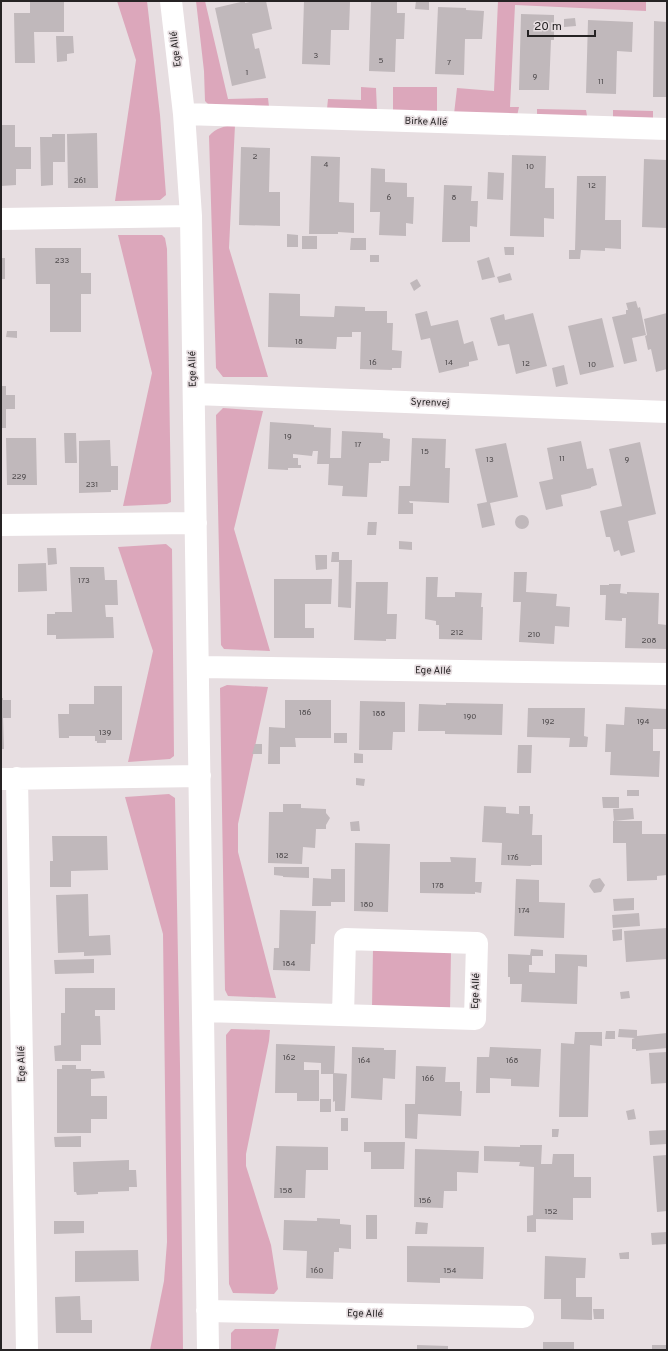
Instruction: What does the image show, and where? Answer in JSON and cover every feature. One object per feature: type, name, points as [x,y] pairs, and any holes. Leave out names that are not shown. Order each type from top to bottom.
[{"type":"street","name":"Ege Allé","points":[[171,1],[184,114],[191,216],[208,1350]]},
{"type":"street","name":"Birke Allé","points":[[184,114],[667,129]]},
{"type":"street","points":[[1,218],[191,216]]},
{"type":"street","name":"Syrenvej","points":[[194,394],[667,412]]},
{"type":"street","points":[[1,526],[196,523]]},
{"type":"street","name":"Ege Allé","points":[[198,667],[667,674]]},
{"type":"street","name":"Ege Allé","points":[[26,1350],[9,779],[200,776]]},
{"type":"street","name":"Ege Allé","points":[[203,1011],[475,1019],[477,943],[345,939],[343,1015]]},
{"type":"street","name":"Ege Allé","points":[[208,1311],[524,1316]]},
{"type":"shaded area","points":[[117,1],[147,1],[160,115],[166,195],[160,200],[115,201],[136,60]]},
{"type":"shaded area","points":[[196,1],[205,1],[228,99],[268,98],[269,107],[210,106],[205,101],[204,71]]},
{"type":"shaded area","points":[[498,1],[646,1],[646,11],[515,5],[510,107],[519,107],[517,116],[454,114],[457,88],[494,91]]},
{"type":"shaded area","points":[[361,87],[376,88],[377,111],[327,109],[328,99],[361,100]]},
{"type":"shaded area","points":[[393,87],[437,87],[437,113],[393,112]]},
{"type":"shaded area","points":[[537,109],[586,110],[587,116],[537,116]]},
{"type":"shaded area","points":[[613,110],[653,111],[653,118],[613,117]]},
{"type":"shaded area","points":[[235,125],[229,248],[268,377],[223,377],[216,368],[209,136],[220,128]]},
{"type":"shaded area","points":[[118,235],[162,235],[165,238],[167,249],[171,502],[167,504],[123,506],[152,373]]},
{"type":"shaded area","points":[[223,408],[263,411],[234,529],[270,651],[224,649],[221,645],[216,415]]},
{"type":"shaded area","points":[[166,544],[172,549],[174,756],[170,759],[128,762],[153,651],[118,547]]},
{"type":"shaded area","points":[[227,685],[268,687],[238,824],[238,852],[276,998],[228,996],[225,990],[220,688]]},
{"type":"shaded area","points":[[169,794],[175,798],[183,1350],[150,1350],[164,1281],[167,1242],[163,934],[125,797]]},
{"type":"shaded area","points":[[373,949],[451,951],[450,1010],[372,1008]]},
{"type":"shaded area","points":[[231,1029],[270,1030],[246,1154],[246,1166],[271,1245],[278,1289],[274,1294],[233,1293],[229,1284],[226,1035]]},
{"type":"shaded area","points":[[235,1329],[279,1329],[275,1350],[231,1350],[231,1333]]},
{"type":"building","points":[[30,1],[64,1],[64,32],[34,32],[35,63],[15,63],[14,13],[30,13]]},
{"type":"building","points":[[245,1],[245,3],[266,1],[272,29],[252,34],[255,49],[259,48],[266,78],[232,86],[215,8]]},
{"type":"building","points":[[304,1],[350,2],[349,30],[331,30],[330,65],[302,64]]},
{"type":"building","points":[[371,1],[397,1],[397,13],[405,13],[404,39],[396,39],[395,72],[369,71]]},
{"type":"building","points":[[416,1],[429,1],[429,10],[415,9]]},
{"type":"building","points":[[438,7],[466,8],[466,10],[484,11],[482,39],[465,39],[464,75],[435,74]]},
{"type":"building","points":[[521,14],[554,15],[554,40],[551,40],[549,90],[519,90]]},
{"type":"building","points":[[575,18],[576,26],[564,27],[564,19]]},
{"type":"building","points":[[588,20],[633,22],[632,52],[617,51],[616,94],[586,93]]},
{"type":"building","points":[[654,21],[667,22],[667,97],[653,97]]},
{"type":"building","points":[[56,36],[73,36],[74,53],[67,54],[67,61],[57,62]]},
{"type":"building","points":[[1,125],[15,125],[15,147],[31,147],[31,169],[16,169],[16,185],[1,186]]},
{"type":"building","points":[[97,133],[98,188],[68,188],[67,134]]},
{"type":"building","points":[[52,134],[65,134],[65,162],[53,162],[53,185],[41,186],[40,137],[52,137]]},
{"type":"building","points":[[241,147],[270,148],[269,192],[280,192],[280,226],[239,225]]},
{"type":"building","points":[[512,155],[546,156],[545,188],[554,188],[554,219],[544,218],[544,237],[510,236]]},
{"type":"building","points":[[311,156],[340,157],[339,202],[354,203],[354,233],[338,232],[338,234],[309,234]]},
{"type":"building","points":[[644,159],[667,160],[667,228],[642,227]]},
{"type":"building","points":[[371,168],[385,169],[385,182],[407,183],[407,197],[414,197],[413,224],[406,223],[406,236],[379,235],[380,212],[370,212]]},
{"type":"building","points":[[488,172],[504,173],[503,200],[487,199]]},
{"type":"building","points":[[577,176],[606,176],[605,220],[621,220],[621,249],[605,248],[605,251],[581,250],[580,259],[569,259],[569,250],[575,250]]},
{"type":"building","points":[[444,185],[472,186],[471,201],[478,201],[477,227],[470,226],[470,242],[442,242]]},
{"type":"building","points":[[287,234],[298,235],[298,247],[287,247]]},
{"type":"building","points":[[302,236],[317,236],[317,249],[302,249]]},
{"type":"building","points":[[351,238],[366,238],[366,250],[350,250]]},
{"type":"building","points":[[504,247],[514,247],[514,255],[505,255]]},
{"type":"building","points":[[35,248],[81,248],[81,273],[91,273],[91,294],[81,294],[81,332],[50,332],[50,284],[36,284]]},
{"type":"building","points":[[370,255],[379,255],[379,262],[370,262]]},
{"type":"building","points":[[489,257],[495,277],[482,280],[477,261]]},
{"type":"building","points":[[1,258],[5,258],[5,279],[1,279]]},
{"type":"building","points":[[510,273],[512,280],[499,283],[497,277]]},
{"type":"building","points":[[417,279],[421,286],[414,291],[410,283]]},
{"type":"building","points":[[269,293],[300,294],[300,316],[334,317],[335,306],[365,307],[365,311],[387,311],[387,323],[393,323],[392,350],[402,351],[401,368],[392,368],[392,370],[360,369],[361,332],[352,332],[352,337],[337,337],[336,349],[268,347]]},
{"type":"building","points":[[636,301],[638,308],[640,307],[646,335],[632,338],[637,361],[624,364],[612,317],[626,314],[626,310],[628,310],[626,303]]},
{"type":"building","points":[[427,311],[431,326],[458,320],[464,344],[473,341],[478,360],[469,362],[469,366],[439,373],[430,338],[421,340],[415,314]]},
{"type":"building","points":[[533,313],[547,366],[516,374],[509,344],[498,346],[490,318],[504,314],[505,320]]},
{"type":"building","points":[[667,313],[667,369],[656,372],[651,349],[648,350],[644,319]]},
{"type":"building","points":[[602,318],[614,367],[580,375],[568,326]]},
{"type":"building","points":[[7,331],[17,331],[17,338],[6,337]]},
{"type":"building","points":[[564,365],[568,384],[556,387],[552,368]]},
{"type":"building","points":[[1,386],[6,386],[6,395],[15,395],[15,409],[6,409],[6,428],[1,428]]},
{"type":"building","points":[[270,422],[314,425],[314,427],[331,428],[330,458],[341,458],[342,431],[383,433],[383,438],[390,439],[389,461],[369,463],[367,497],[342,496],[343,486],[328,485],[329,464],[317,464],[318,451],[313,451],[312,456],[293,454],[293,458],[298,458],[298,465],[301,465],[301,468],[288,468],[288,470],[268,469]]},
{"type":"building","points":[[64,433],[76,433],[77,463],[65,463]]},
{"type":"building","points":[[6,438],[36,438],[37,485],[7,485]]},
{"type":"building","points":[[412,438],[446,439],[445,468],[450,468],[449,503],[409,501],[410,503],[413,503],[413,514],[398,514],[399,486],[410,486]]},
{"type":"building","points":[[110,440],[111,466],[118,466],[118,490],[111,490],[111,492],[79,493],[79,441]]},
{"type":"building","points":[[581,441],[587,469],[593,468],[597,485],[591,488],[561,495],[563,506],[546,510],[539,482],[553,479],[547,448]]},
{"type":"building","points":[[640,442],[656,514],[628,521],[635,552],[621,556],[619,550],[614,552],[610,537],[606,537],[600,511],[622,506],[609,449]]},
{"type":"building","points":[[506,443],[518,497],[490,503],[495,525],[482,528],[477,504],[487,502],[475,449]]},
{"type":"building","points":[[522,515],[527,517],[529,522],[527,527],[522,529],[517,527],[515,522],[517,517]]},
{"type":"building","points":[[368,522],[377,522],[376,535],[367,535]]},
{"type":"building","points":[[399,541],[412,542],[412,550],[399,549]]},
{"type":"building","points":[[47,548],[56,548],[57,564],[48,565]]},
{"type":"building","points":[[332,552],[339,552],[339,560],[352,560],[351,608],[338,607],[339,562],[331,562]]},
{"type":"building","points":[[315,555],[327,555],[327,569],[316,570]]},
{"type":"building","points":[[46,563],[47,591],[18,592],[18,564]]},
{"type":"building","points":[[70,567],[104,567],[105,580],[117,580],[118,605],[105,605],[106,617],[113,617],[114,638],[56,639],[56,635],[47,635],[47,614],[55,614],[55,612],[72,612]]},
{"type":"building","points":[[514,572],[527,572],[526,592],[557,594],[556,606],[570,607],[569,627],[555,626],[554,644],[519,642],[521,602],[513,602]]},
{"type":"building","points":[[426,577],[438,577],[437,597],[455,597],[455,592],[482,593],[482,640],[439,639],[439,625],[436,625],[436,621],[425,619]]},
{"type":"building","points":[[274,579],[332,579],[331,604],[305,604],[305,628],[314,628],[314,638],[274,638]]},
{"type":"building","points":[[356,582],[388,582],[387,614],[397,614],[396,639],[386,639],[386,641],[354,640]]},
{"type":"building","points":[[621,584],[620,593],[659,593],[658,624],[667,625],[667,649],[625,648],[626,618],[622,618],[622,621],[605,620],[606,595],[600,595],[600,585]]},
{"type":"building","points":[[94,686],[122,686],[122,740],[106,740],[106,743],[97,743],[97,741],[95,741],[95,736],[69,736],[69,738],[59,738],[58,714],[69,714],[69,704],[94,704]]},
{"type":"building","points":[[1,698],[3,698],[3,700],[11,700],[11,718],[3,718],[4,749],[1,749]]},
{"type":"building","points":[[285,700],[331,700],[331,738],[295,738],[296,747],[280,747],[280,764],[268,764],[269,727],[285,728]]},
{"type":"building","points":[[360,701],[405,702],[405,732],[393,732],[392,750],[359,750]]},
{"type":"building","points":[[446,703],[503,704],[502,735],[445,734],[445,731],[418,731],[419,704],[446,705]]},
{"type":"building","points":[[625,707],[667,709],[667,729],[653,729],[653,751],[660,751],[659,777],[610,775],[611,752],[605,752],[606,724],[624,725]]},
{"type":"building","points":[[528,708],[585,708],[584,736],[588,737],[587,747],[569,747],[570,738],[527,737]]},
{"type":"building","points":[[334,733],[347,733],[347,743],[334,743]]},
{"type":"building","points":[[255,744],[262,744],[262,754],[252,754]]},
{"type":"building","points":[[518,745],[532,745],[531,773],[517,773]]},
{"type":"building","points":[[354,753],[363,754],[363,763],[354,763]]},
{"type":"building","points":[[356,778],[365,779],[364,786],[356,785]]},
{"type":"building","points":[[627,790],[639,790],[639,796],[627,796]]},
{"type":"building","points":[[602,797],[619,797],[619,808],[603,808]]},
{"type":"building","points":[[283,804],[301,804],[301,808],[326,809],[326,813],[330,818],[326,825],[326,829],[316,829],[315,848],[303,847],[302,864],[268,863],[269,812],[283,812]]},
{"type":"building","points":[[484,806],[506,807],[506,813],[519,814],[519,806],[530,806],[530,814],[533,814],[532,835],[542,835],[542,865],[501,865],[502,843],[482,842]]},
{"type":"building","points":[[633,808],[634,819],[614,821],[613,809]]},
{"type":"building","points":[[359,821],[360,831],[351,831],[350,822]]},
{"type":"building","points":[[613,821],[642,821],[642,834],[667,834],[667,875],[657,876],[657,880],[627,881],[626,843],[613,843]]},
{"type":"building","points":[[52,836],[107,836],[108,870],[71,871],[71,887],[50,887],[50,861],[53,861]]},
{"type":"building","points":[[355,843],[390,844],[388,912],[354,911]]},
{"type":"building","points":[[450,857],[476,858],[475,882],[482,882],[481,893],[420,893],[420,862],[451,862]]},
{"type":"building","points":[[274,867],[309,867],[309,878],[283,877],[274,875]]},
{"type":"building","points":[[331,869],[345,869],[345,902],[331,902],[331,906],[312,906],[313,878],[331,879]]},
{"type":"building","points":[[600,878],[605,885],[601,892],[594,893],[589,886],[592,880]]},
{"type":"building","points":[[516,879],[539,880],[539,902],[565,903],[564,938],[514,936]]},
{"type":"building","points":[[88,894],[89,936],[110,935],[111,955],[84,956],[84,952],[58,953],[56,895]]},
{"type":"building","points":[[634,898],[634,910],[614,911],[613,899]]},
{"type":"building","points":[[280,910],[316,911],[315,944],[311,944],[310,971],[273,970],[274,948],[279,948]]},
{"type":"building","points":[[639,913],[640,926],[613,928],[612,915]]},
{"type":"building","points":[[667,928],[667,959],[626,962],[624,931]]},
{"type":"building","points":[[622,929],[622,940],[613,941],[612,930]]},
{"type":"building","points":[[531,949],[543,950],[543,956],[532,956],[532,965],[529,965],[529,972],[555,973],[555,954],[587,955],[587,967],[578,966],[577,1004],[521,1002],[522,984],[510,984],[510,977],[508,977],[508,954],[530,955]]},
{"type":"building","points":[[94,959],[94,973],[55,974],[54,960]]},
{"type":"building","points":[[65,988],[115,988],[115,1010],[95,1010],[95,1016],[100,1016],[101,1045],[81,1045],[81,1061],[55,1061],[54,1046],[61,1045],[61,1013],[65,1013]]},
{"type":"building","points":[[629,991],[630,998],[621,999],[620,992]]},
{"type":"building","points":[[619,1029],[637,1030],[637,1036],[667,1033],[667,1048],[636,1051],[636,1049],[632,1049],[632,1039],[635,1038],[618,1037]]},
{"type":"building","points":[[606,1031],[615,1031],[615,1039],[605,1039]]},
{"type":"building","points":[[575,1032],[602,1032],[602,1046],[590,1045],[588,1117],[559,1117],[561,1043],[574,1044]]},
{"type":"building","points":[[276,1044],[335,1046],[334,1073],[347,1074],[345,1111],[335,1111],[335,1101],[333,1102],[333,1074],[321,1074],[321,1063],[304,1062],[304,1070],[319,1070],[319,1101],[297,1101],[297,1093],[275,1093]]},
{"type":"building","points":[[352,1047],[396,1050],[395,1079],[383,1078],[382,1100],[351,1098]]},
{"type":"building","points":[[490,1047],[541,1049],[539,1087],[511,1086],[511,1079],[490,1078],[490,1093],[476,1093],[477,1057],[489,1057]]},
{"type":"building","points":[[667,1052],[667,1083],[651,1084],[649,1053]]},
{"type":"building","points":[[62,1065],[76,1065],[76,1069],[104,1071],[105,1078],[91,1079],[91,1096],[107,1096],[107,1119],[91,1119],[91,1133],[57,1133],[57,1069],[62,1069]]},
{"type":"building","points":[[416,1066],[446,1067],[445,1082],[460,1082],[460,1091],[462,1091],[461,1116],[418,1114],[417,1139],[405,1138],[405,1104],[415,1104]]},
{"type":"building","points":[[320,1099],[331,1099],[331,1112],[320,1112]]},
{"type":"building","points":[[634,1109],[636,1119],[628,1120],[626,1111]]},
{"type":"building","points":[[341,1118],[348,1118],[348,1131],[341,1131]]},
{"type":"building","points":[[552,1129],[559,1129],[558,1137],[552,1137]]},
{"type":"building","points":[[667,1130],[667,1144],[650,1145],[649,1131]]},
{"type":"building","points":[[81,1136],[81,1147],[55,1147],[54,1137]]},
{"type":"building","points":[[364,1142],[405,1142],[404,1169],[371,1169],[371,1152],[364,1152]]},
{"type":"building","points":[[520,1145],[542,1145],[541,1164],[552,1164],[553,1154],[574,1154],[574,1177],[591,1177],[591,1198],[573,1198],[573,1220],[536,1219],[536,1232],[527,1232],[527,1216],[533,1215],[534,1167],[519,1166],[520,1162],[484,1161],[484,1146],[520,1147]]},
{"type":"building","points":[[276,1146],[328,1147],[328,1170],[306,1170],[305,1198],[274,1198]]},
{"type":"building","points":[[415,1149],[479,1151],[478,1173],[457,1172],[457,1191],[444,1191],[443,1208],[414,1207]]},
{"type":"building","points":[[667,1155],[667,1211],[657,1212],[653,1156]]},
{"type":"building","points":[[129,1160],[129,1170],[136,1170],[137,1187],[129,1187],[129,1191],[98,1192],[98,1194],[77,1195],[76,1192],[74,1192],[73,1162]]},
{"type":"building","points":[[366,1215],[377,1215],[377,1239],[366,1239]]},
{"type":"building","points":[[317,1218],[340,1219],[340,1224],[351,1225],[351,1249],[339,1248],[339,1252],[334,1252],[333,1279],[306,1278],[307,1251],[283,1250],[284,1220],[317,1221]]},
{"type":"building","points":[[54,1221],[84,1221],[84,1233],[54,1234]]},
{"type":"building","points":[[416,1222],[428,1223],[427,1234],[415,1234]]},
{"type":"building","points":[[667,1232],[667,1244],[652,1245],[651,1233]]},
{"type":"building","points":[[407,1246],[484,1247],[483,1279],[440,1278],[440,1283],[407,1282]]},
{"type":"building","points":[[138,1250],[139,1281],[75,1282],[75,1251]]},
{"type":"building","points":[[629,1252],[629,1259],[620,1259],[619,1253]]},
{"type":"building","points":[[545,1256],[586,1258],[585,1278],[576,1278],[576,1297],[592,1297],[592,1320],[561,1319],[561,1299],[544,1299]]},
{"type":"building","points":[[80,1296],[81,1320],[92,1320],[92,1333],[56,1333],[55,1297]]},
{"type":"building","points":[[593,1309],[604,1309],[604,1319],[594,1319]]},
{"type":"building","points":[[543,1342],[574,1342],[574,1350],[543,1350]]},
{"type":"building","points":[[417,1345],[448,1346],[448,1350],[417,1350]]},
{"type":"building","points":[[652,1345],[667,1345],[667,1350],[652,1350]]}]
